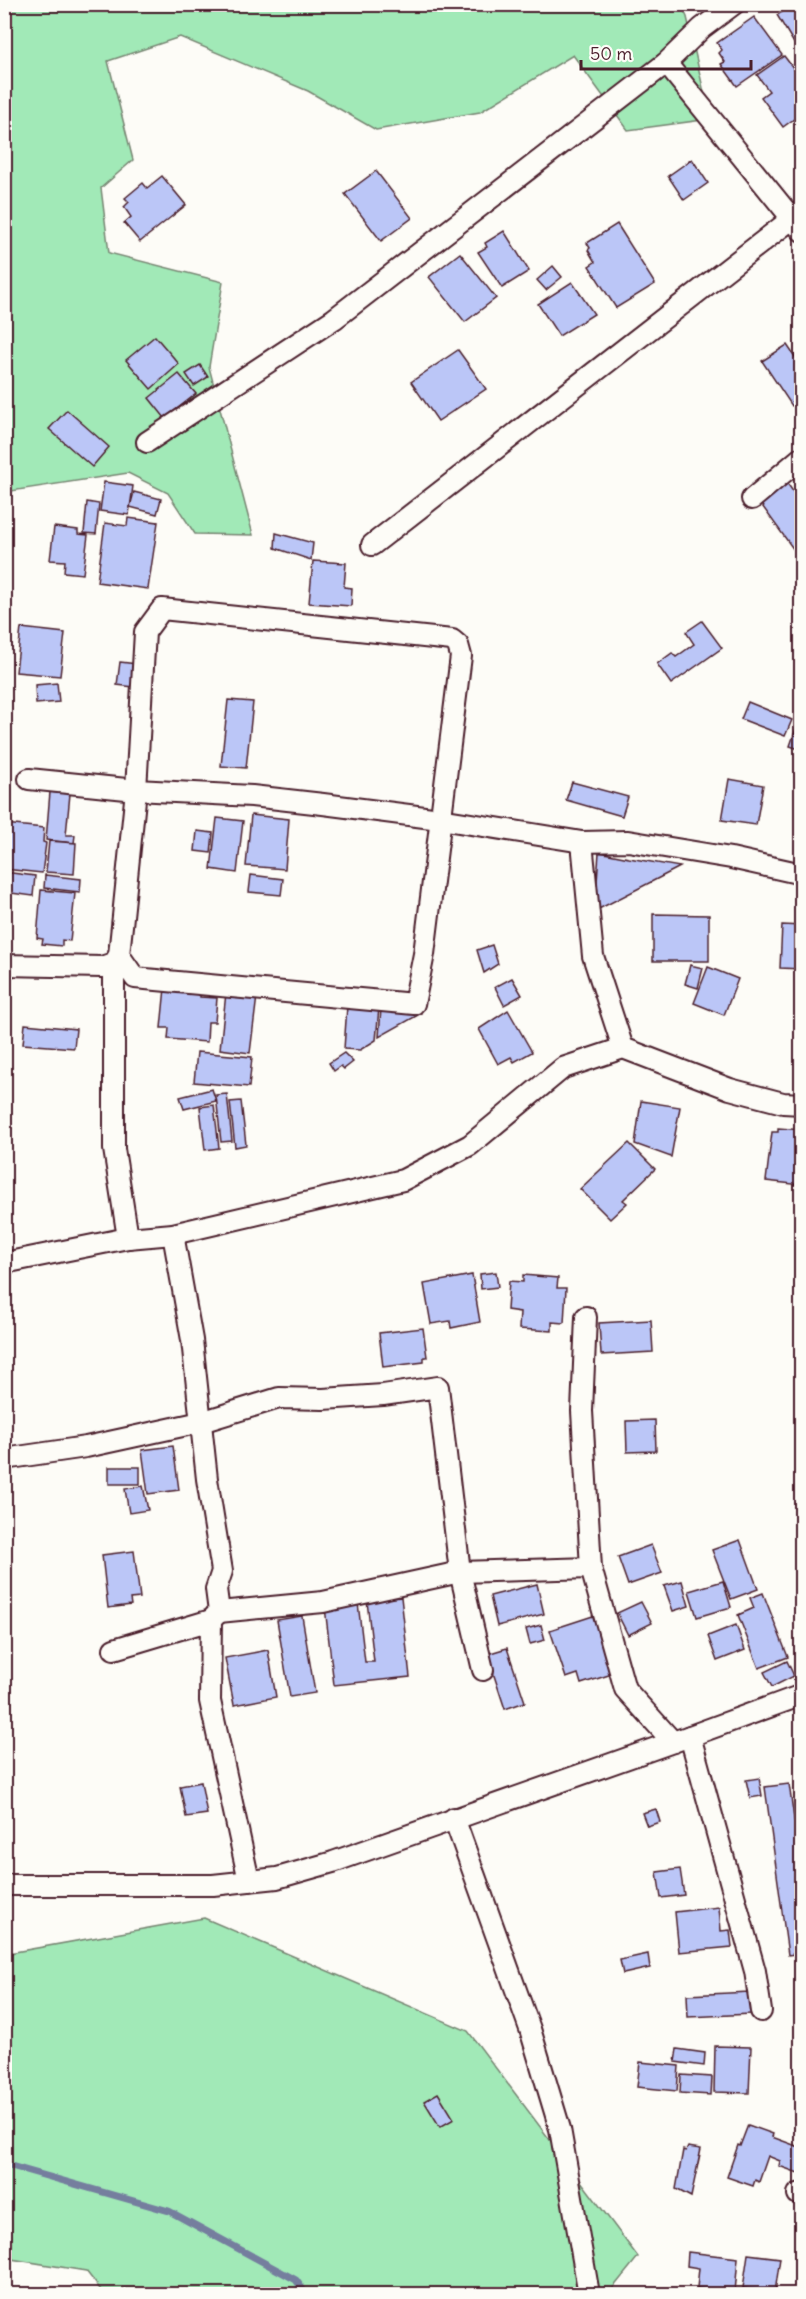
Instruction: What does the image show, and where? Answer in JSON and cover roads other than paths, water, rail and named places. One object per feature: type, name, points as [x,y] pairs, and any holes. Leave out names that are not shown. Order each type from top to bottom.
[{"type":"street","points":[[147,442],[334,319],[666,63],[702,28],[734,4]]},
{"type":"street","points":[[372,545],[798,220],[666,63]]},
{"type":"street","points":[[752,499],[801,457]]},
{"type":"street","points":[[116,959],[135,978],[414,1004],[424,954],[461,656],[458,645],[452,640],[162,609],[145,632],[136,790],[116,959],[114,1149],[128,1238]]},
{"type":"street","points":[[29,779],[136,790],[252,796],[440,819],[582,842],[628,841],[731,858],[801,874]]},
{"type":"street","points":[[582,842],[592,956],[624,1048]]},
{"type":"street","points":[[4,965],[102,967],[116,959]]},
{"type":"street","points":[[4,1263],[128,1238],[173,1234],[403,1180],[470,1144],[563,1068],[624,1048],[730,1089],[783,1103],[801,1104]]},
{"type":"street","points":[[173,1234],[192,1340],[207,1479],[222,1571],[216,1589],[210,1701],[249,1881]]},
{"type":"street","points":[[586,1317],[582,1411],[591,1568],[625,1689],[682,1739],[755,1971],[761,2011]]},
{"type":"street","points":[[4,1459],[86,1447],[201,1422],[279,1398],[322,1399],[382,1395],[438,1387],[460,1572],[483,1670]]},
{"type":"street","points":[[114,1649],[215,1616],[323,1602],[460,1572],[591,1568]]},
{"type":"street","points":[[4,1885],[213,1885],[277,1878],[333,1862],[801,1695]]},
{"type":"street","points":[[454,1818],[530,2029],[560,2129],[589,2295]]},
{"type":"waterway","points":[[4,2164],[169,2211],[296,2280],[306,2294]]}]
